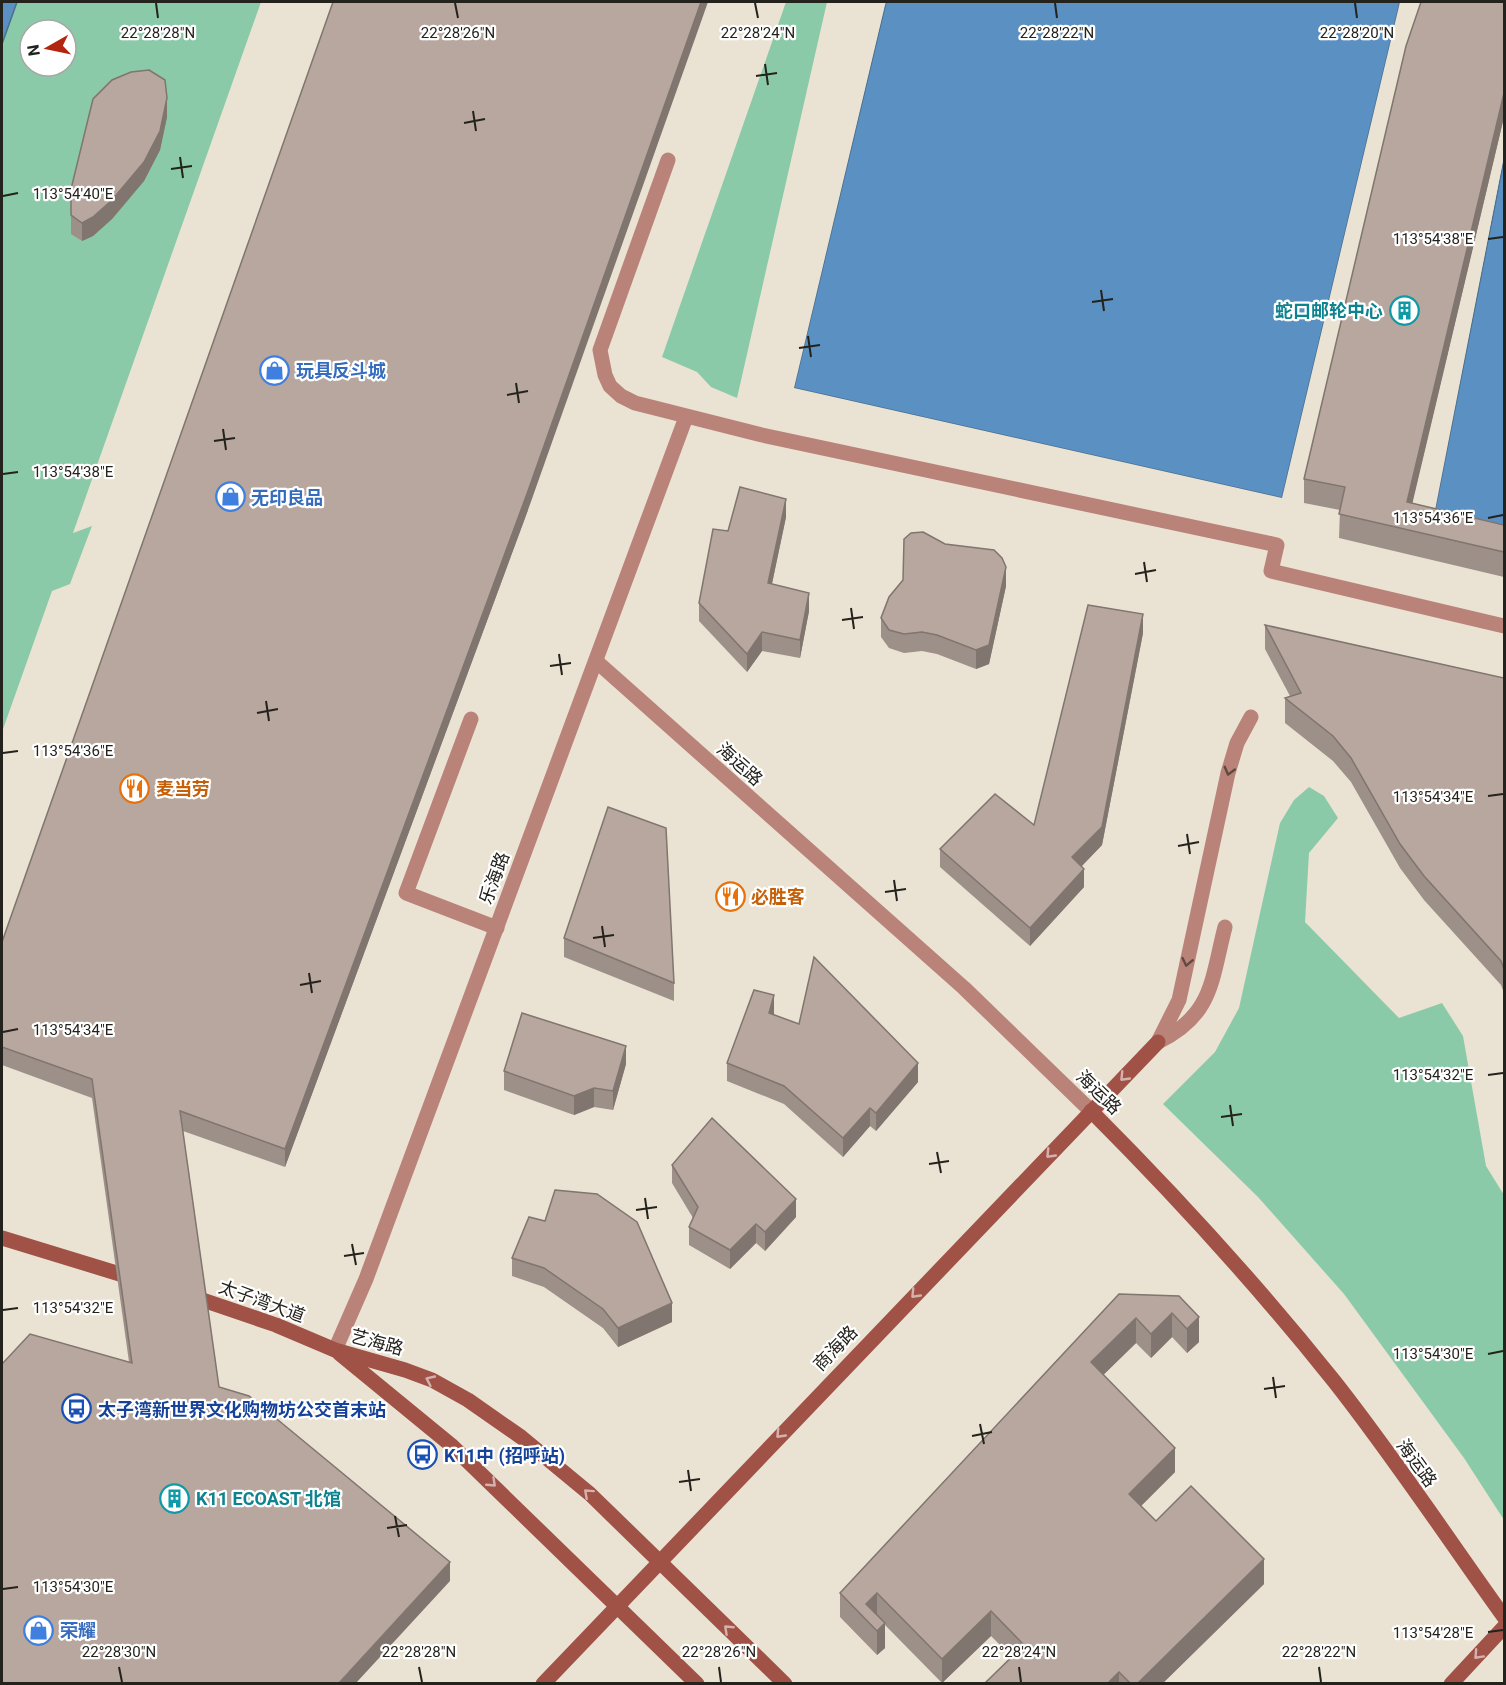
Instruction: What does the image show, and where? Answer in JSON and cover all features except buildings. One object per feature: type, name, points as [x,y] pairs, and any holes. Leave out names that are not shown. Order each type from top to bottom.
[{"type":"street","points":[[668,160],[600,350],[604,375],[621,396],[635,403],[686,417],[1277,545],[1271,571],[1504,626]]},
{"type":"street","name":"乐海路","points":[[335,1350],[366,1279],[686,417]]},
{"type":"street","name":"海运路","points":[[596,661],[964,988],[1174,1194],[1249,1277],[1336,1383],[1504,1617]]},
{"type":"street","points":[[1158,1042],[1179,1000],[1228,773],[1237,743],[1251,717]]},
{"type":"street","points":[[471,719],[406,893],[497,928]]},
{"type":"street","points":[[1158,1042],[1190,1023],[1202,1007],[1209,993],[1225,927]]},
{"type":"street","name":"商海路","points":[[543,1683],[1158,1042]]},
{"type":"street","points":[[2,1238],[152,1284]]},
{"type":"street","name":"太子湾大道","points":[[174,1291],[241,1312],[335,1350]]},
{"type":"street","name":"艺海路","points":[[335,1350],[432,1380],[468,1400],[520,1437],[590,1494],[657,1562],[785,1683]]},
{"type":"street","name":"艺海路","points":[[335,1350],[451,1446],[697,1683]]},
{"type":"street","points":[[1451,1683],[1504,1627]]},
{"type":"green space","points":[[17,2],[261,2],[73,533],[92,526],[70,584],[52,591],[2,732],[2,44]]},
{"type":"green space","points":[[786,2],[827,2],[737,398],[711,387],[697,372],[662,357]]},
{"type":"green space","points":[[1309,787],[1324,796],[1338,818],[1309,853],[1305,922],[1399,1018],[1442,1003],[1463,1036],[1486,1166],[1504,1195],[1504,1520],[1464,1458],[1344,1294],[1258,1197],[1163,1104],[1215,1052],[1239,1008],[1280,823],[1294,800]]},
{"type":"water","points":[[2,2],[17,2],[2,44]]},
{"type":"water","points":[[886,2],[1400,2],[1282,498],[794,388]]},
{"type":"water","points":[[1504,159],[1504,549],[1431,531]]},
{"type":"pier","points":[[883,2],[886,2],[794,388],[1282,498],[1400,2],[1403,2],[1284,501],[791,390]]},
{"type":"pier","points":[[1504,156],[1431,531],[1504,549],[1504,552],[1428,531]]},
{"type":"place","name":"蛇口邮轮中心","points":[[1404,310]]},
{"type":"place","name":"玩具反斗城","points":[[275,370]]},
{"type":"place","name":"无印良品","points":[[230,497]]},
{"type":"place","name":"麦当劳","points":[[135,788]]},
{"type":"place","name":"必胜客","points":[[730,896]]},
{"type":"place","name":"太子湾新世界文化购物坊公交首末站","points":[[77,1409]]},
{"type":"place","name":"K11中 (招呼站)","points":[[423,1455]]},
{"type":"place","name":"K11 ECOAST 北馆","points":[[175,1498]]},
{"type":"place","name":"荣耀","points":[[39,1630]]}]
